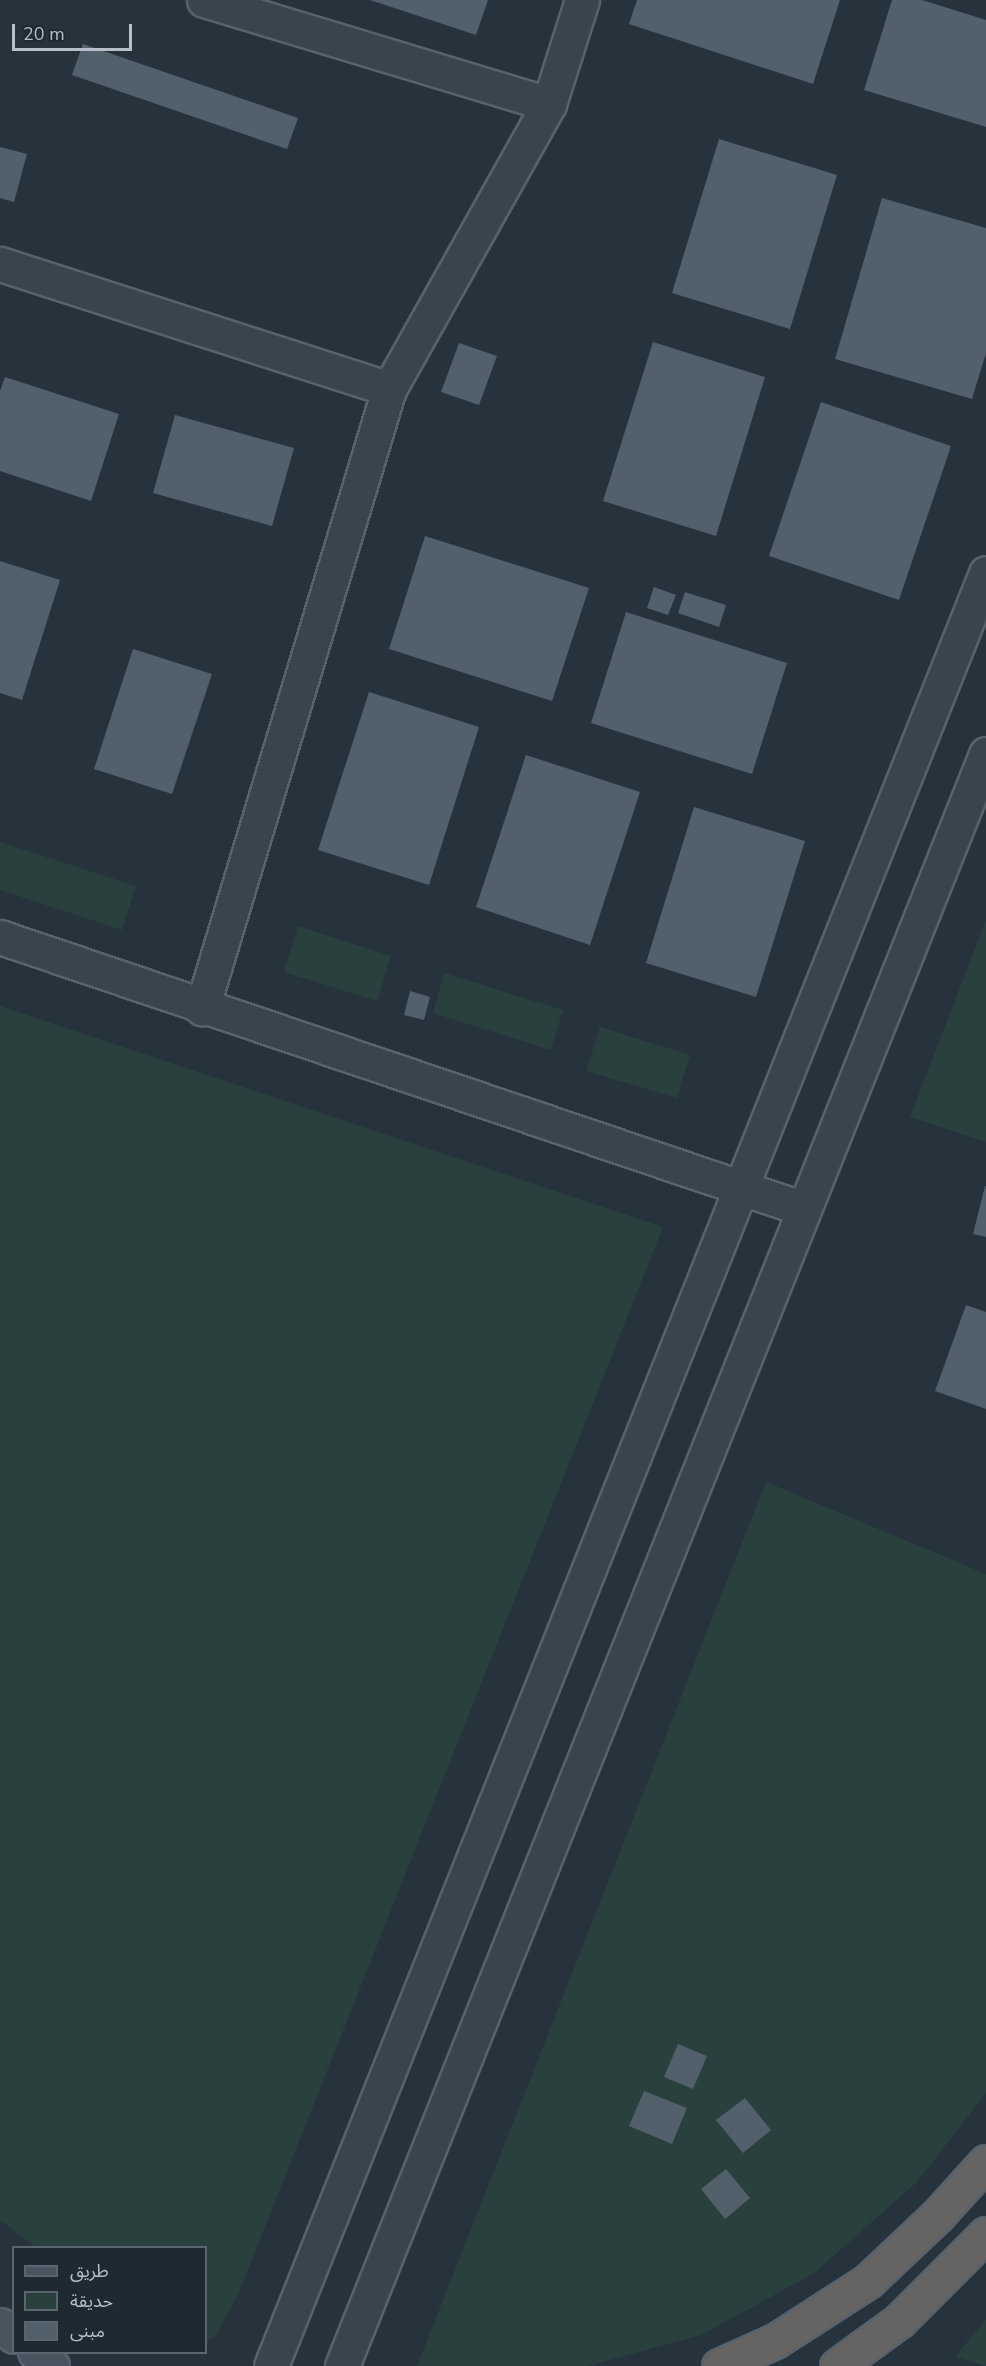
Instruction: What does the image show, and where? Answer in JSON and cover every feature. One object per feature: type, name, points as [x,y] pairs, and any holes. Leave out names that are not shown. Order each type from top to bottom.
[{"type":"highway","points":[[719,2366],[775,2341],[868,2281],[937,2216],[986,2162]]},
{"type":"highway","points":[[837,2366],[899,2321],[986,2235]]},
{"type":"main road","points":[[0,2325],[12,2334]]},
{"type":"main road","points":[[37,2354],[52,2366]]},
{"type":"street","points":[[204,0],[549,104]]},
{"type":"street","points":[[202,1008],[390,389],[549,104],[582,0]]},
{"type":"street","points":[[0,264],[390,389]]},
{"type":"street","points":[[271,2366],[986,573]]},
{"type":"street","points":[[342,2366],[986,754]]},
{"type":"street","points":[[0,937],[202,1008],[804,1209]]},
{"type":"green space","points":[[0,842],[136,886],[122,930],[0,890]]},
{"type":"green space","points":[[986,920],[986,1142],[910,1117]]},
{"type":"green space","points":[[298,926],[391,956],[377,1001],[284,972]]},
{"type":"green space","points":[[444,973],[563,1010],[551,1050],[433,1013]]},
{"type":"green space","points":[[0,1006],[663,1227],[239,2292],[216,2336],[207,2341],[207,2246],[34,2246],[0,2220]]},
{"type":"green space","points":[[600,1027],[690,1055],[677,1098],[586,1071]]},
{"type":"green space","points":[[766,1482],[986,1574],[986,2093],[917,2182],[813,2274],[701,2335],[588,2366],[417,2366]]},
{"type":"green space","points":[[986,2319],[986,2366],[955,2357]]},
{"type":"building","points":[[370,0],[488,0],[476,35]]},
{"type":"building","points":[[637,0],[840,0],[813,84],[629,24]]},
{"type":"building","points":[[892,0],[922,0],[986,20],[986,127],[864,90]]},
{"type":"building","points":[[83,44],[298,118],[287,149],[72,75]]},
{"type":"building","points":[[719,139],[837,175],[790,329],[672,293]]},
{"type":"building","points":[[0,147],[27,154],[14,202],[0,198]]},
{"type":"building","points":[[882,198],[986,228],[986,353],[972,399],[835,359]]},
{"type":"building","points":[[653,342],[765,377],[716,536],[603,501]]},
{"type":"building","points":[[459,343],[497,356],[479,405],[441,392]]},
{"type":"building","points":[[5,377],[119,414],[91,501],[0,471],[0,391]]},
{"type":"building","points":[[821,402],[951,446],[899,600],[769,556]]},
{"type":"building","points":[[175,415],[294,448],[272,526],[153,493]]},
{"type":"building","points":[[425,536],[589,588],[552,701],[389,649]]},
{"type":"building","points":[[0,561],[60,580],[22,700],[0,693]]},
{"type":"building","points":[[654,587],[676,595],[668,615],[647,608]]},
{"type":"building","points":[[685,592],[726,605],[719,627],[678,613]]},
{"type":"building","points":[[626,612],[787,663],[752,774],[591,723]]},
{"type":"building","points":[[133,649],[212,674],[172,794],[94,769]]},
{"type":"building","points":[[369,692],[479,727],[429,885],[318,850]]},
{"type":"building","points":[[526,755],[640,792],[590,945],[476,907]]},
{"type":"building","points":[[694,807],[805,841],[756,997],[646,963]]},
{"type":"building","points":[[410,991],[430,997],[424,1020],[404,1015]]},
{"type":"building","points":[[986,1186],[986,1237],[973,1234]]},
{"type":"building","points":[[966,1305],[986,1312],[986,1409],[935,1391]]},
{"type":"building","points":[[678,2044],[707,2056],[693,2089],[664,2077]]},
{"type":"building","points":[[644,2091],[687,2108],[672,2144],[629,2126]]},
{"type":"building","points":[[745,2098],[771,2130],[743,2153],[716,2120]]},
{"type":"building","points":[[726,2169],[750,2198],[725,2219],[701,2189]]}]
